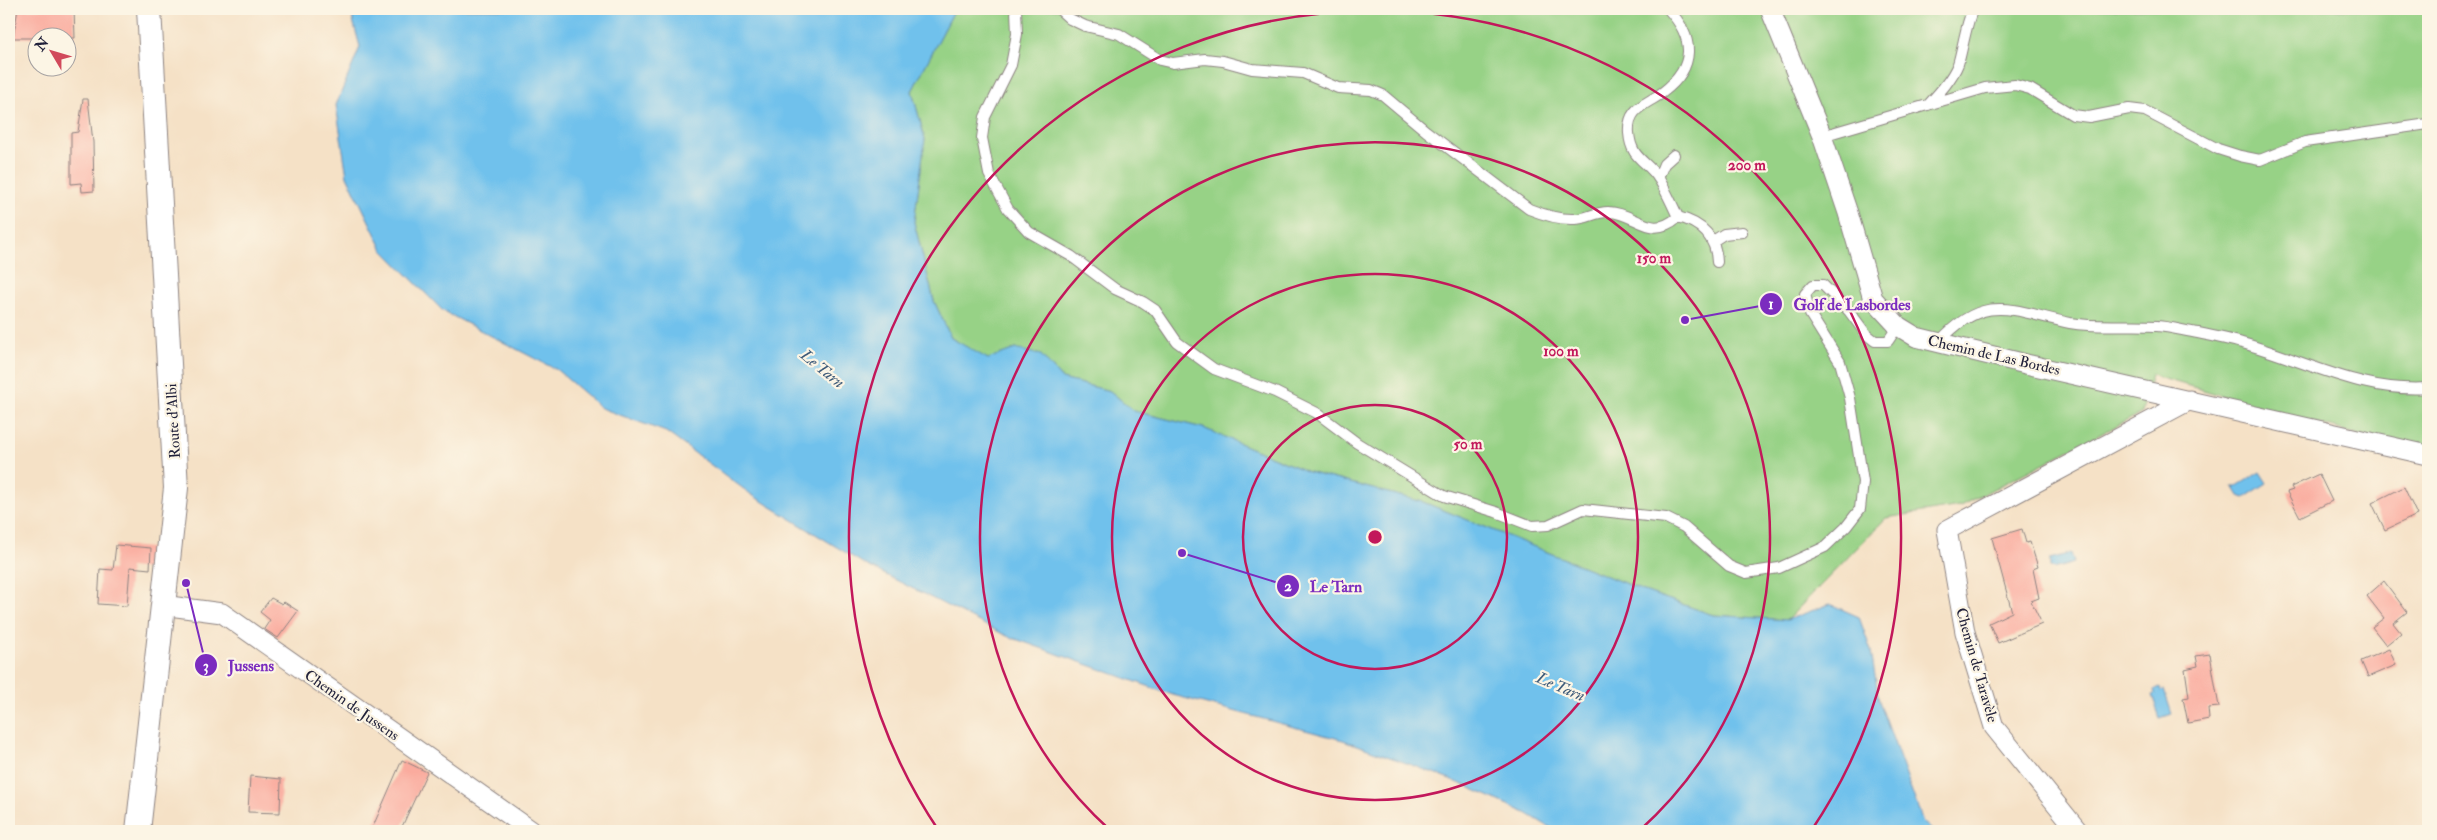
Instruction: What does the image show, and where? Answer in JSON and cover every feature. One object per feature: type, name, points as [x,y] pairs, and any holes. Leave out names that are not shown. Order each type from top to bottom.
[{"type":"street","name":"Route d'Albi","points":[[138,831],[176,488],[149,9]]},
{"type":"street","name":"Chemin de Las Bordes","points":[[1770,9],[1822,136],[1848,213],[1873,299],[1898,326],[1916,337],[2026,364],[2428,455]]},
{"type":"street","name":"Chemin de Taravèle","points":[[2078,831],[1994,727],[1965,632],[1947,530],[2190,400]]},
{"type":"street","name":"Chemin de Jussens","points":[[162,605],[222,613],[532,831]]},
{"type":"lane","points":[[1016,9],[1017,34],[1011,65],[984,117],[982,138],[990,174],[1013,214],[1029,232],[1071,256],[1115,289],[1143,302],[1155,310],[1177,342],[1214,369],[1275,392],[1318,413],[1358,444],[1444,496],[1496,512],[1532,526],[1548,525],[1583,509],[1666,518],[1684,527],[1729,566],[1746,574],[1779,568],[1825,548],[1846,527],[1860,509],[1863,482],[1850,398],[1840,362],[1810,314],[1806,294],[1813,285],[1823,285],[1849,311],[1866,334],[1875,341],[1888,341],[1898,326]]},
{"type":"lane","points":[[1059,9],[1070,19],[1085,26],[1119,34],[1160,60],[1172,63],[1205,59],[1223,61],[1252,69],[1303,73],[1338,88],[1372,90],[1383,95],[1529,209],[1546,216],[1575,219],[1609,212],[1640,224],[1656,227],[1670,224],[1678,216]]},
{"type":"lane","points":[[1668,9],[1685,32],[1689,48],[1688,59],[1672,85],[1636,110],[1628,131],[1630,148],[1639,161],[1658,178],[1678,216],[1690,220],[1704,229],[1713,241],[1717,262]]},
{"type":"lane","points":[[1928,106],[1941,91],[1957,66],[1967,36],[1969,16],[1974,9]]},
{"type":"lane","points":[[1822,136],[1985,88],[2015,86],[2030,89],[2073,115],[2089,117],[2129,109],[2145,111],[2218,149],[2260,160],[2305,142],[2428,124]]},
{"type":"lane","points":[[1658,178],[1664,164],[1674,155]]},
{"type":"lane","points":[[1713,241],[1724,234],[1742,232]]},
{"type":"lane","points":[[1939,342],[1966,318],[1998,308],[2020,310],[2070,322],[2105,326],[2158,326],[2174,329],[2243,343],[2317,370],[2370,384],[2428,388]]},
{"type":"green space","points":[[955,9],[2428,9],[2428,455],[2151,375],[2142,413],[1960,506],[1886,518],[1787,620],[1713,615],[1644,591],[1423,502],[1308,472],[1203,428],[1134,411],[1110,391],[1062,379],[1041,355],[1015,349],[988,360],[951,338],[934,301],[914,222],[925,139],[912,91]]},
{"type":"water","points":[[350,9],[955,9],[912,91],[925,139],[914,222],[934,301],[951,338],[988,359],[1015,349],[1041,355],[1062,379],[1110,391],[1134,411],[1203,428],[1308,472],[1423,502],[1644,591],[1713,615],[1787,620],[1830,604],[1859,617],[1871,651],[1879,701],[1923,822],[1933,831],[1556,831],[1526,813],[1450,779],[1343,740],[1173,695],[1007,636],[866,565],[752,495],[666,432],[601,408],[557,370],[443,311],[383,250],[347,176],[336,105],[360,47]]},
{"type":"water","points":[[2260,472],[2267,483],[2244,498],[2239,496],[2233,486],[2237,486]]},
{"type":"water","points":[[2071,553],[2074,563],[2053,569],[2050,567],[2050,559]]},
{"type":"water","points":[[2160,687],[2161,691],[2164,690],[2172,714],[2160,718],[2152,695],[2155,694],[2154,690]]},
{"type":"building","points":[[18,9],[74,9],[75,28],[28,28],[28,38],[13,38]]},
{"type":"building","points":[[83,99],[88,99],[93,142],[94,191],[82,192],[81,183],[71,184],[71,133],[78,132]]},
{"type":"building","points":[[2319,474],[2332,501],[2300,517],[2287,492],[2293,490],[2291,487]]},
{"type":"building","points":[[2404,487],[2417,515],[2385,530],[2372,503]]},
{"type":"building","points":[[2022,529],[2026,543],[2030,542],[2038,567],[2033,569],[2039,598],[2031,601],[2042,624],[1998,643],[1989,623],[2012,612],[1992,538]]},
{"type":"building","points":[[116,545],[151,548],[150,569],[130,567],[127,606],[98,604],[100,569],[113,570]]},
{"type":"building","points":[[2384,581],[2407,612],[2393,623],[2401,633],[2386,645],[2372,627],[2384,618],[2367,596]]},
{"type":"building","points":[[271,598],[282,604],[284,602],[298,611],[278,638],[264,629],[270,620],[260,612]]},
{"type":"building","points":[[2389,649],[2396,665],[2368,677],[2361,661]]},
{"type":"building","points":[[2210,654],[2219,707],[2208,708],[2209,719],[2188,723],[2183,698],[2189,697],[2185,669],[2198,666],[2196,656]]},
{"type":"building","points":[[402,760],[427,772],[400,831],[371,831]]},
{"type":"building","points":[[250,776],[281,779],[280,813],[248,812]]},
{"type":"place","name":"Golf de Lasbordes","points":[[1685,320]]},
{"type":"place","name":"Le Tarn","points":[[1182,553]]},
{"type":"place","name":"Jussens","points":[[186,583]]}]
